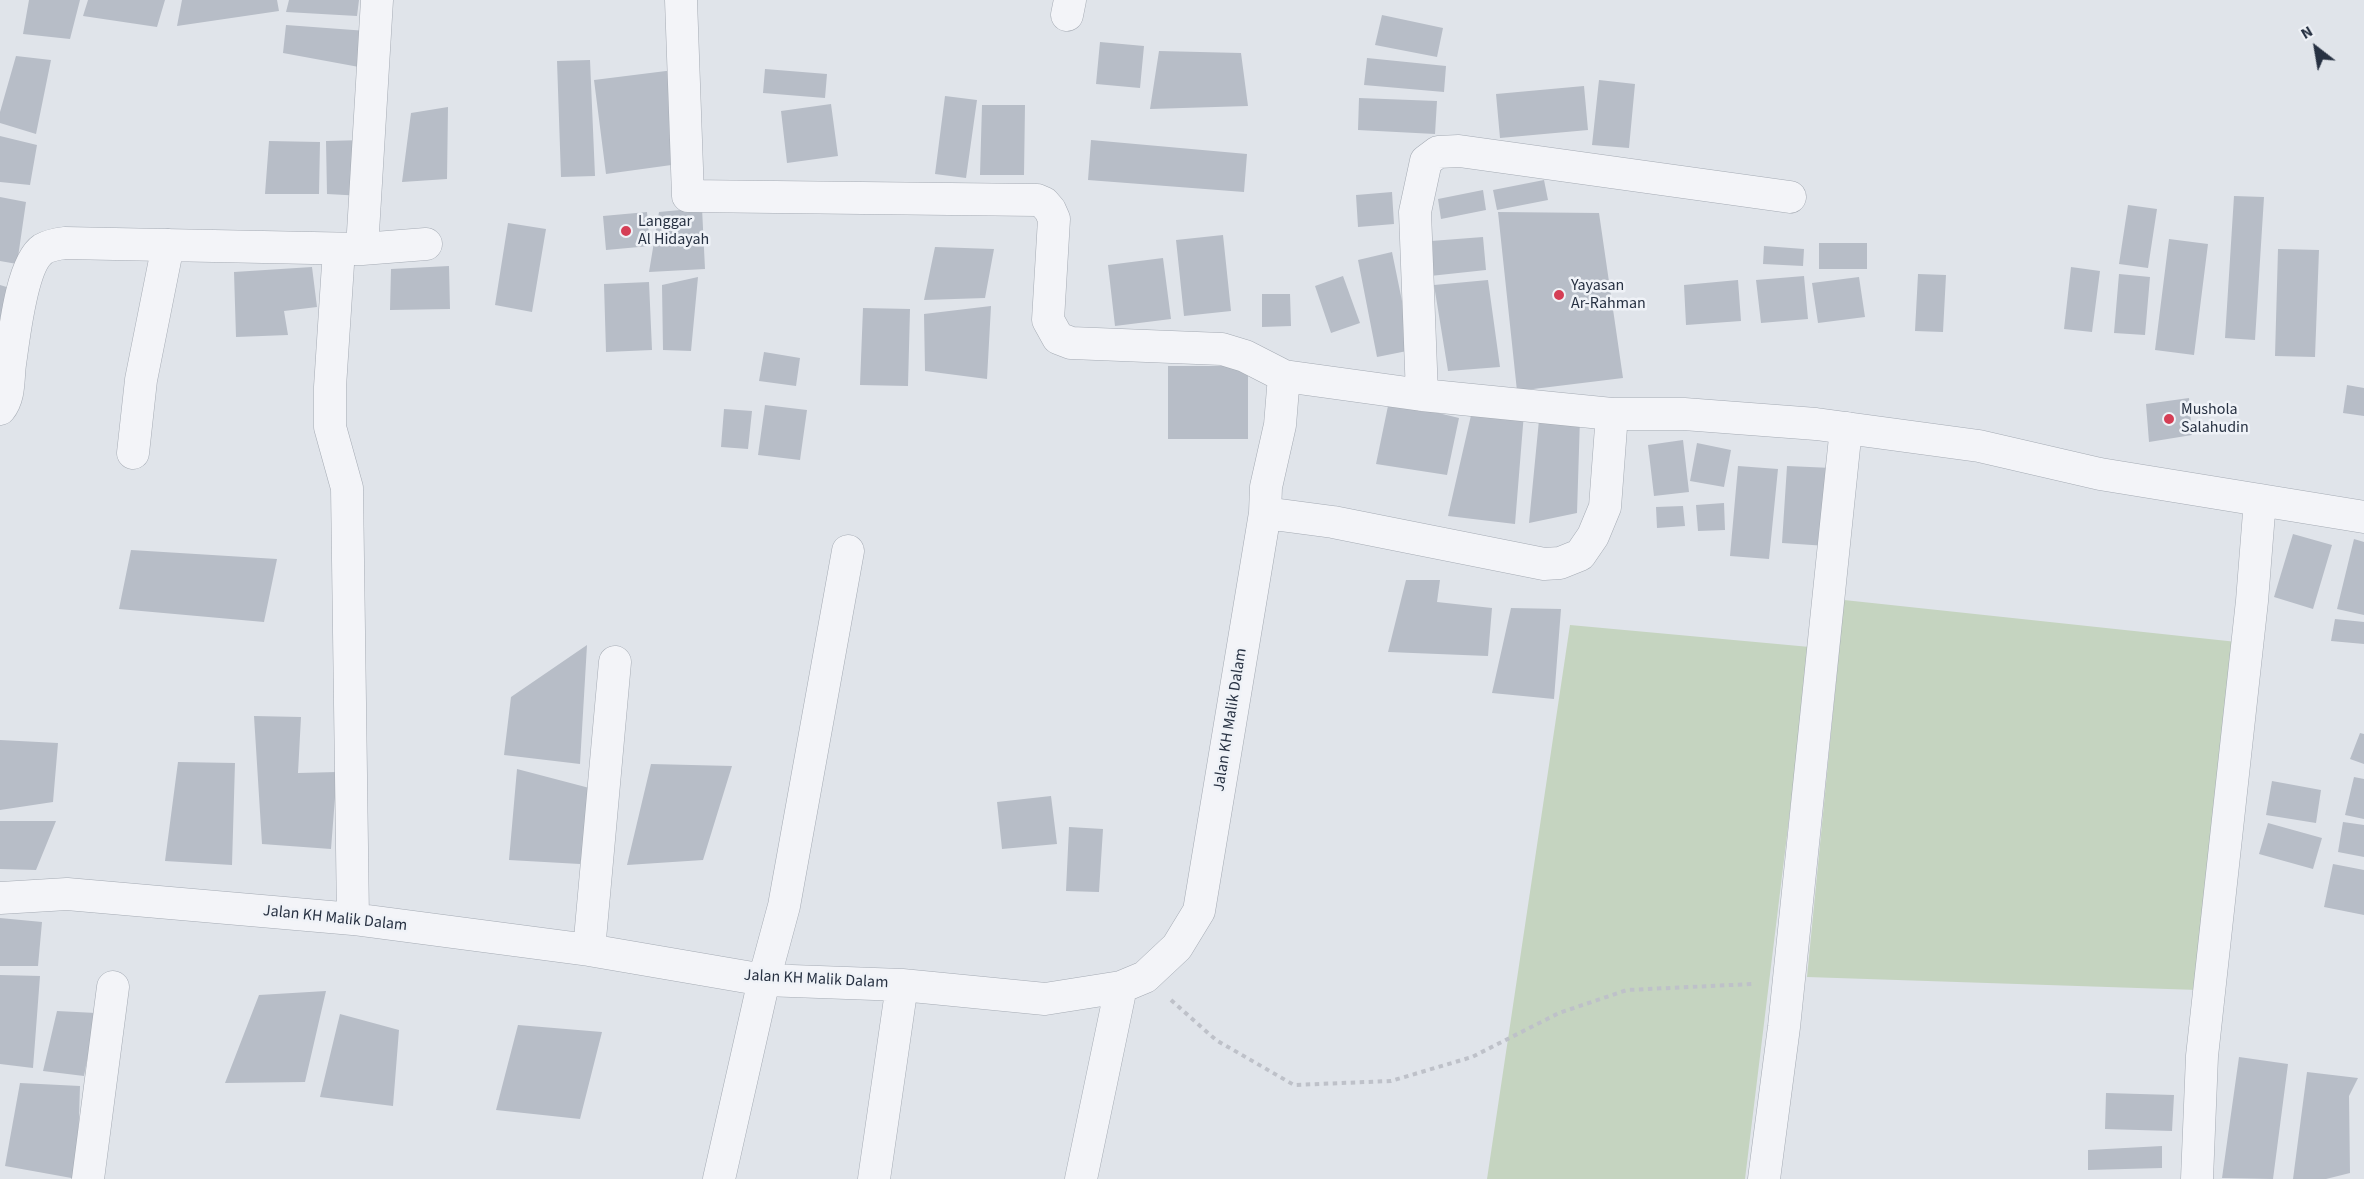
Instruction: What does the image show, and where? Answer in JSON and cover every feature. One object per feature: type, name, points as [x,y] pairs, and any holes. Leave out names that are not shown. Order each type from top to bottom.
[{"type":"street","points":[[353,919],[347,488],[330,427],[330,387],[351,249],[377,0]]},
{"type":"street","points":[[681,0],[688,196],[1037,200],[1044,203],[1054,219],[1048,321],[1058,338],[1071,343],[1222,349],[1245,356],[1284,376],[1422,395],[1612,414],[1684,414],[1846,428],[1979,446],[2100,474],[2364,518]]},
{"type":"street","points":[[1422,395],[1415,212],[1426,161],[1438,152],[1459,151],[1790,197]]},
{"type":"street","points":[[0,409],[7,396],[12,354],[29,265],[42,250],[53,245],[65,243],[351,249],[426,244]]},
{"type":"street","points":[[133,453],[141,380],[168,245]]},
{"type":"street","name":"Jalan KH Malik Dalam","points":[[0,898],[67,894],[353,919],[589,950],[764,980],[902,985],[1045,999],[1133,982],[1177,947],[1199,911],[1265,513],[1266,487],[1280,425],[1284,376]]},
{"type":"street","points":[[1265,513],[1333,522],[1544,564],[1560,563],[1580,555],[1593,536],[1605,507],[1612,414]]},
{"type":"street","points":[[1764,1179],[1789,983],[1846,428]]},
{"type":"street","points":[[2197,1179],[2202,1056],[2252,601],[2260,500]]},
{"type":"street","points":[[719,1179],[764,980],[784,906],[848,551]]},
{"type":"street","points":[[589,950],[615,662]]},
{"type":"street","points":[[1081,1179],[1133,982]]},
{"type":"street","points":[[874,1179],[902,985]]},
{"type":"street","points":[[88,1179],[113,987]]},
{"type":"path","points":[[1133,982],[1216,1040],[1294,1084],[1391,1081],[1472,1057],[1559,1013],[1627,990],[1789,983]]},
{"type":"green space","points":[[1844,600],[2237,642],[2198,990],[1807,977]]},
{"type":"green space","points":[[1570,625],[1810,647],[1745,1179],[1487,1179]]},
{"type":"building","points":[[29,0],[80,0],[70,39],[23,34]]},
{"type":"building","points":[[88,0],[165,0],[157,27],[83,16]]},
{"type":"building","points":[[182,0],[277,0],[279,11],[177,26]]},
{"type":"building","points":[[289,0],[359,0],[357,16],[286,12]]},
{"type":"building","points":[[1382,15],[1443,28],[1437,57],[1375,45]]},
{"type":"building","points":[[286,25],[367,31],[359,67],[283,53]]},
{"type":"building","points":[[1100,42],[1144,46],[1140,88],[1096,84]]},
{"type":"building","points":[[1159,51],[1241,53],[1248,106],[1150,109]]},
{"type":"building","points":[[16,56],[51,60],[36,134],[0,123],[0,112]]},
{"type":"building","points":[[1367,58],[1446,66],[1444,92],[1364,85]]},
{"type":"building","points":[[590,60],[595,176],[561,177],[557,61]]},
{"type":"building","points":[[765,69],[827,74],[825,98],[763,93]]},
{"type":"building","points":[[674,70],[686,163],[606,174],[594,80]]},
{"type":"building","points":[[1599,80],[1635,84],[1629,148],[1592,145]]},
{"type":"building","points":[[1584,86],[1588,130],[1500,138],[1496,94]]},
{"type":"building","points":[[945,96],[977,100],[966,178],[935,174]]},
{"type":"building","points":[[1359,98],[1437,101],[1435,134],[1358,130]]},
{"type":"building","points":[[831,104],[838,156],[787,163],[781,111]]},
{"type":"building","points":[[982,105],[1025,105],[1024,175],[980,175]]},
{"type":"building","points":[[448,107],[447,179],[402,182],[411,113]]},
{"type":"building","points":[[0,136],[37,145],[30,185],[0,182]]},
{"type":"building","points":[[364,140],[363,196],[327,194],[326,141]]},
{"type":"building","points":[[1091,140],[1247,154],[1244,192],[1088,180]]},
{"type":"building","points":[[269,141],[320,142],[319,194],[265,194]]},
{"type":"building","points":[[1544,180],[1548,200],[1497,210],[1493,190]]},
{"type":"building","points":[[1483,190],[1486,210],[1441,219],[1438,199]]},
{"type":"building","points":[[1392,192],[1394,224],[1358,227],[1356,195]]},
{"type":"building","points":[[2234,196],[2264,197],[2255,340],[2225,338]]},
{"type":"building","points":[[0,197],[26,202],[17,264],[0,261]]},
{"type":"building","points":[[2128,205],[2157,209],[2148,268],[2119,264]]},
{"type":"building","points":[[702,208],[705,269],[649,272],[659,212]]},
{"type":"building","name":"Langgar Al Hidayah","points":[[647,212],[650,246],[606,250],[603,216]]},
{"type":"building","name":"Yayasan Ar-Rahman","points":[[1498,212],[1599,213],[1623,378],[1517,391]]},
{"type":"building","points":[[508,223],[546,229],[532,312],[495,305]]},
{"type":"building","points":[[1223,235],[1231,311],[1184,316],[1176,240]]},
{"type":"building","points":[[1483,237],[1486,270],[1430,276],[1431,241]]},
{"type":"building","points":[[2169,239],[2208,244],[2194,355],[2155,350]]},
{"type":"building","points":[[1819,243],[1867,243],[1867,269],[1819,269]]},
{"type":"building","points":[[1764,246],[1804,249],[1803,266],[1763,264]]},
{"type":"building","points":[[935,247],[994,249],[985,298],[924,300]]},
{"type":"building","points":[[2278,249],[2319,250],[2315,357],[2275,356]]},
{"type":"building","points":[[1392,252],[1412,350],[1377,357],[1358,260]]},
{"type":"building","points":[[1163,258],[1171,319],[1115,326],[1108,265]]},
{"type":"building","points":[[449,266],[450,309],[390,310],[391,269]]},
{"type":"building","points":[[312,267],[317,307],[284,311],[288,335],[236,337],[234,272]]},
{"type":"building","points":[[2071,267],[2100,271],[2092,332],[2064,329]]},
{"type":"building","points":[[1918,274],[1946,275],[1943,332],[1915,331]]},
{"type":"building","points":[[2119,274],[2150,277],[2145,335],[2114,333]]},
{"type":"building","points":[[1343,276],[1360,323],[1331,333],[1315,286]]},
{"type":"building","points":[[1804,276],[1808,319],[1761,323],[1756,280]]},
{"type":"building","points":[[698,277],[691,351],[663,350],[662,285]]},
{"type":"building","points":[[1859,277],[1865,317],[1818,323],[1812,283]]},
{"type":"building","points":[[1488,280],[1500,367],[1448,371],[1434,285]]},
{"type":"building","points":[[1738,280],[1741,321],[1686,325],[1684,285]]},
{"type":"building","points":[[649,282],[652,350],[606,352],[604,284]]},
{"type":"building","points":[[0,285],[10,288],[0,319]]},
{"type":"building","points":[[1262,294],[1290,294],[1291,326],[1262,327]]},
{"type":"building","points":[[991,306],[987,379],[925,371],[924,314]]},
{"type":"building","points":[[863,308],[910,309],[908,386],[860,385]]},
{"type":"building","points":[[764,352],[800,358],[796,386],[759,381]]},
{"type":"building","points":[[1168,366],[1248,366],[1248,439],[1168,439]]},
{"type":"building","points":[[2347,385],[2364,388],[2364,416],[2343,413]]},
{"type":"building","name":"Mushola Salahudin","points":[[2189,398],[2192,435],[2149,442],[2146,404]]},
{"type":"building","points":[[1389,401],[1459,418],[1447,475],[1376,464]]},
{"type":"building","points":[[765,405],[807,410],[800,460],[758,455]]},
{"type":"building","points":[[724,409],[752,411],[748,449],[721,447]]},
{"type":"building","points":[[1472,411],[1524,413],[1515,524],[1448,516]]},
{"type":"building","points":[[1580,418],[1577,513],[1529,523],[1539,420]]},
{"type":"building","points":[[1683,440],[1689,492],[1654,496],[1648,445]]},
{"type":"building","points":[[1697,443],[1731,450],[1724,487],[1690,481]]},
{"type":"building","points":[[1738,466],[1778,469],[1769,559],[1730,556]]},
{"type":"building","points":[[1787,466],[1832,468],[1827,546],[1782,543]]},
{"type":"building","points":[[1724,503],[1725,530],[1698,531],[1696,505]]},
{"type":"building","points":[[1683,506],[1685,526],[1657,528],[1656,507]]},
{"type":"building","points":[[2293,534],[2332,545],[2313,609],[2274,597]]},
{"type":"building","points":[[2354,539],[2364,542],[2364,615],[2337,609]]},
{"type":"building","points":[[131,550],[277,559],[264,622],[119,609]]},
{"type":"building","points":[[1406,580],[1440,580],[1437,602],[1492,608],[1488,656],[1388,652]]},
{"type":"building","points":[[1511,608],[1561,609],[1554,699],[1492,693]]},
{"type":"building","points":[[2335,619],[2364,622],[2364,644],[2331,641]]},
{"type":"building","points":[[587,645],[580,764],[504,755],[511,697]]},
{"type":"building","points":[[254,716],[301,717],[298,773],[337,772],[331,849],[262,844]]},
{"type":"building","points":[[2360,733],[2364,734],[2364,764],[2350,759]]},
{"type":"building","points":[[0,740],[58,743],[53,802],[0,810]]},
{"type":"building","points":[[178,762],[235,763],[232,865],[165,861]]},
{"type":"building","points":[[651,764],[732,766],[703,860],[627,865]]},
{"type":"building","points":[[517,769],[597,790],[580,864],[509,860]]},
{"type":"building","points":[[2354,777],[2364,779],[2364,819],[2345,815]]},
{"type":"building","points":[[2272,781],[2321,790],[2316,823],[2266,815]]},
{"type":"building","points":[[1051,796],[1057,844],[1002,849],[997,802]]},
{"type":"building","points":[[0,821],[56,821],[36,870],[0,869]]},
{"type":"building","points":[[2343,822],[2364,825],[2364,857],[2338,852]]},
{"type":"building","points":[[2268,823],[2322,838],[2313,869],[2259,854]]},
{"type":"building","points":[[1069,827],[1103,829],[1099,892],[1066,891]]},
{"type":"building","points":[[2333,864],[2364,870],[2364,915],[2324,907]]},
{"type":"building","points":[[0,918],[42,922],[38,966],[0,966]]},
{"type":"building","points":[[0,975],[40,976],[33,1068],[0,1064]]},
{"type":"building","points":[[326,991],[305,1082],[225,1083],[259,995]]},
{"type":"building","points":[[57,1011],[96,1013],[84,1076],[43,1071]]},
{"type":"building","points":[[340,1014],[399,1030],[393,1106],[320,1097]]},
{"type":"building","points":[[518,1025],[602,1032],[580,1119],[496,1110]]},
{"type":"building","points":[[2239,1057],[2288,1064],[2273,1179],[2222,1178]]},
{"type":"building","points":[[2307,1072],[2358,1078],[2349,1096],[2350,1173],[2326,1179],[2293,1179]]},
{"type":"building","points":[[20,1083],[80,1086],[77,1179],[5,1166]]},
{"type":"building","points":[[2106,1093],[2174,1095],[2172,1131],[2105,1129]]},
{"type":"building","points":[[2162,1146],[2162,1168],[2088,1170],[2088,1150]]},
{"type":"place","name":"Langgar Al Hidayah","points":[[626,231]]},
{"type":"place","name":"Yayasan Ar-Rahman","points":[[1559,295]]},
{"type":"place","name":"Mushola Salahudin","points":[[2169,419]]}]
